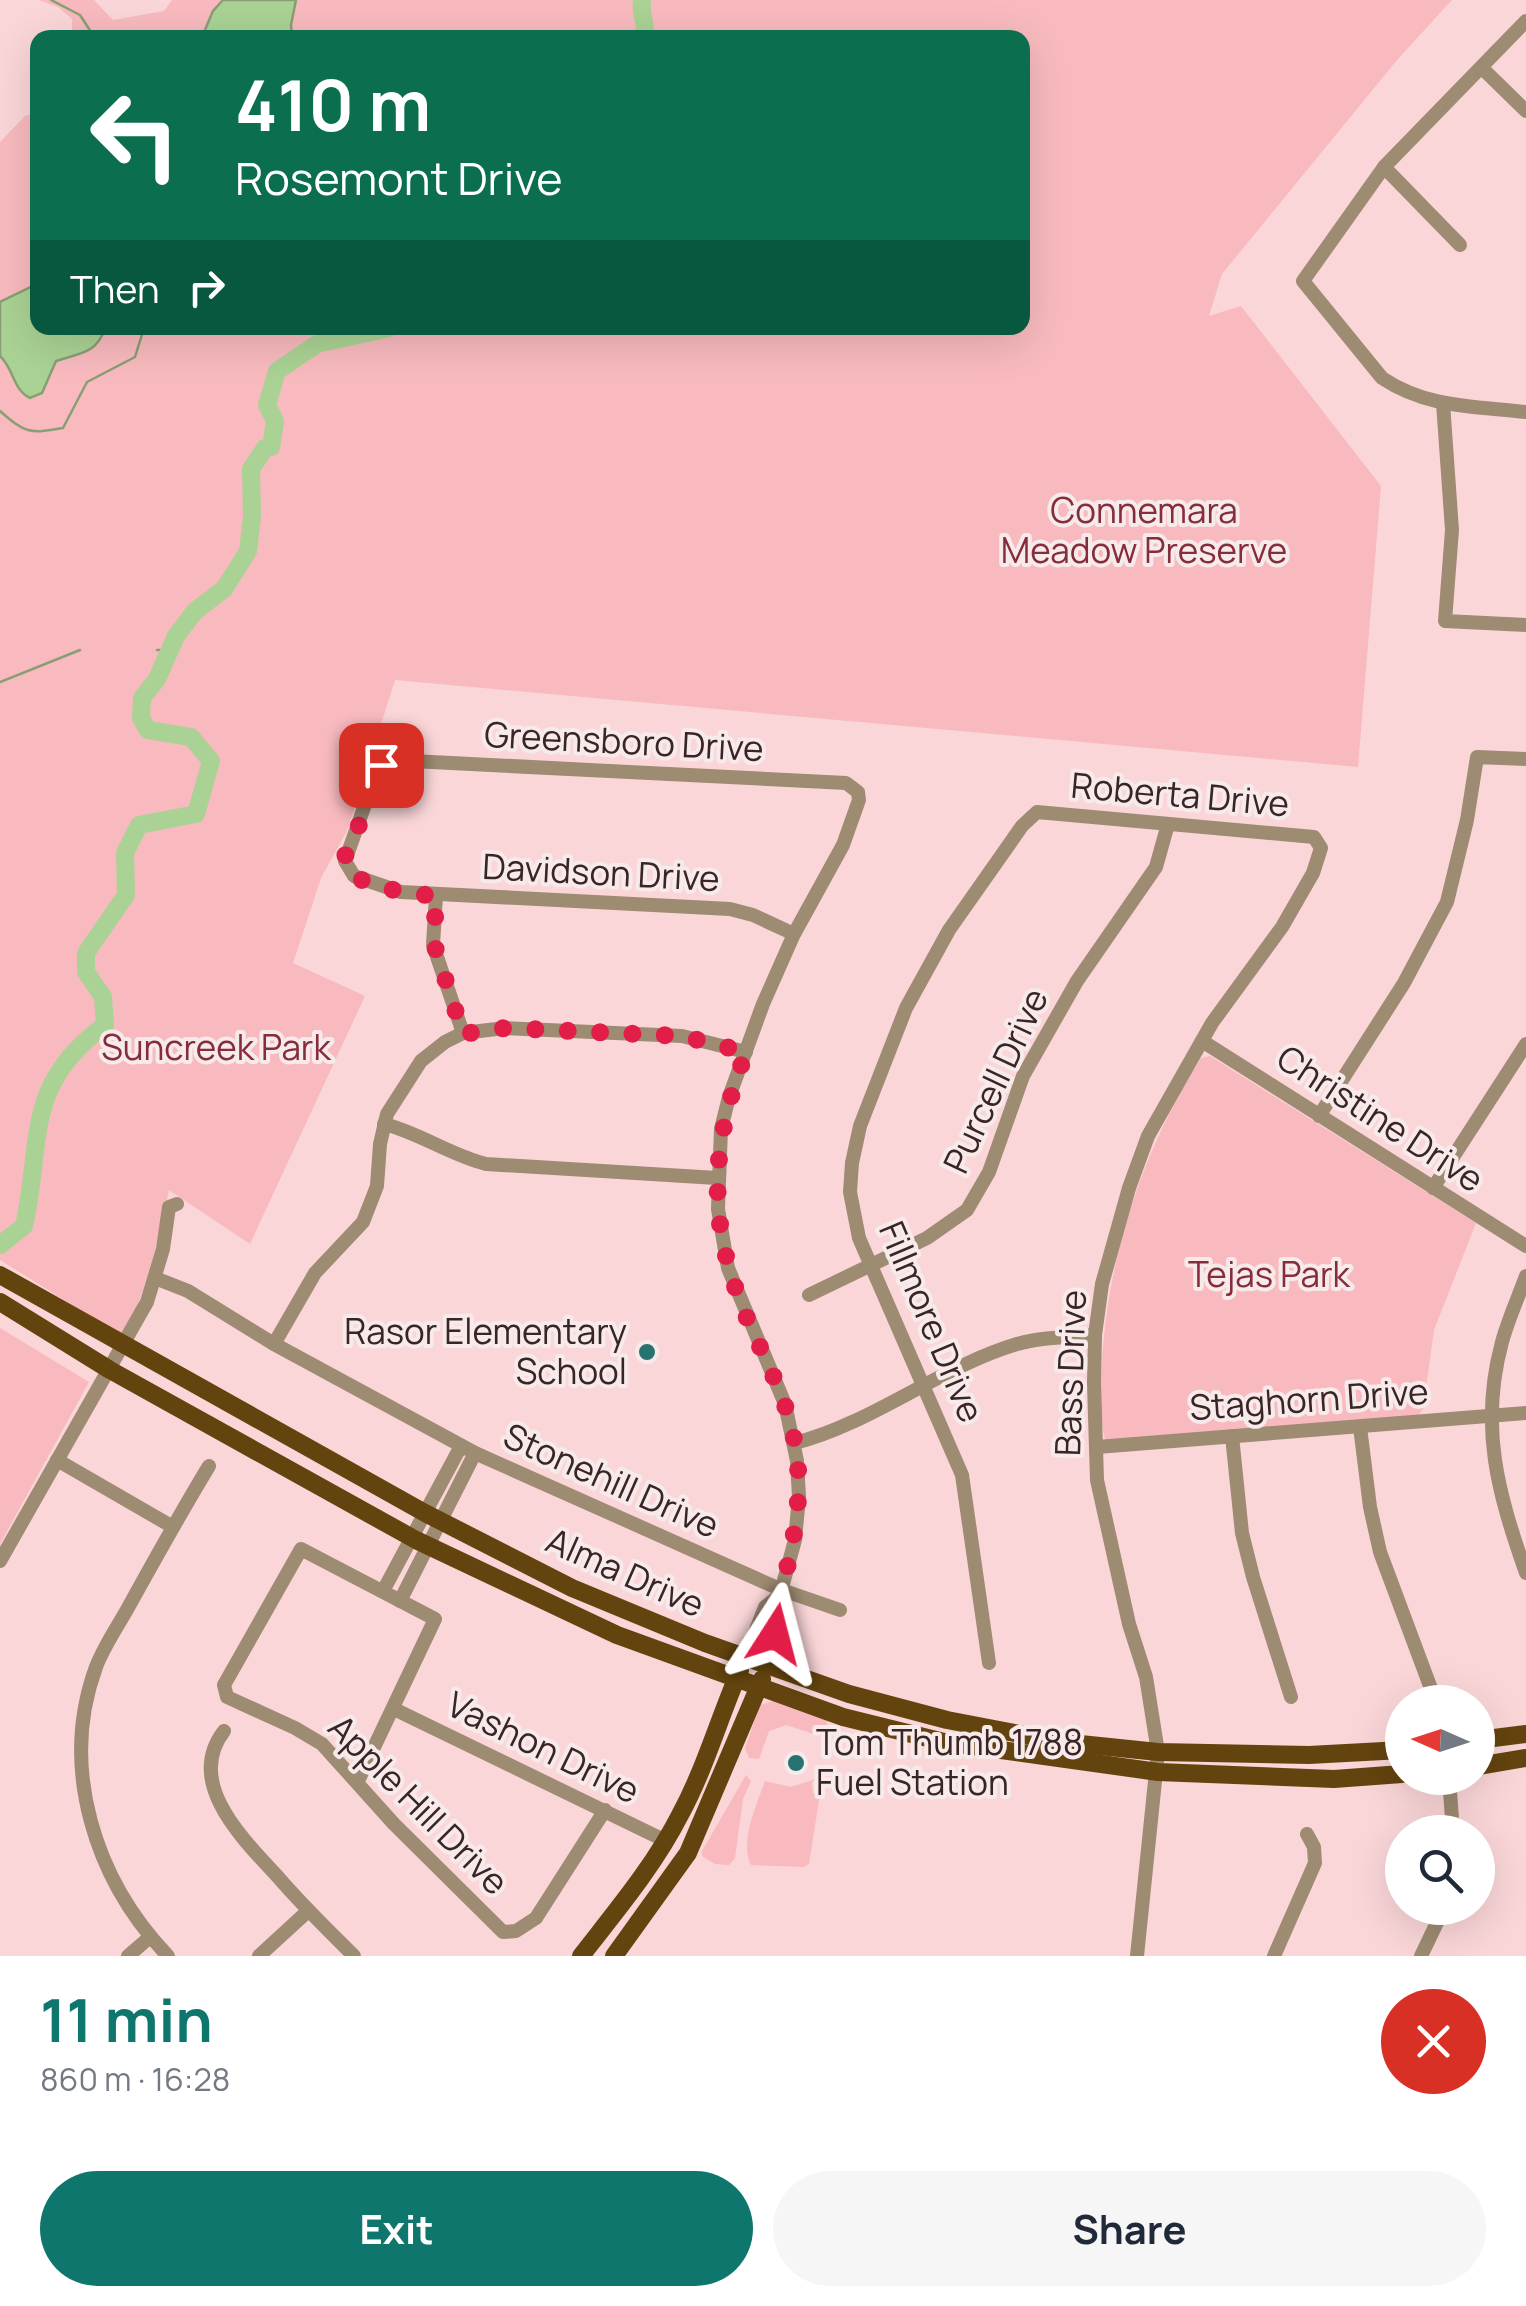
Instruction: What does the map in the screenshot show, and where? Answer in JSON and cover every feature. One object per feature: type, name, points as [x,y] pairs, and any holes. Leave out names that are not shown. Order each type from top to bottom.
[{"type":"main road","name":"Alma Drive","points":[[0,1275],[432,1516],[572,1588],[745,1658],[849,1694],[947,1720],[1158,1762],[1385,1751]]},
{"type":"main road","name":"Alma Drive","points":[[0,1302],[110,1370],[419,1541],[617,1636],[735,1680],[844,1717],[944,1742],[1334,1779],[1385,1775]]},
{"type":"main road","points":[[562,1608],[572,1588]]},
{"type":"main road","points":[[581,1956],[666,1841],[694,1787],[745,1658]]},
{"type":"main road","points":[[614,1956],[688,1853],[766,1664]]},
{"type":"main road","points":[[944,1742],[947,1720]]},
{"type":"main road","points":[[1495,1738],[1526,1734]]},
{"type":"main road","points":[[1495,1763],[1526,1758]]},
{"type":"main road","points":[[666,1841],[688,1853]]},
{"type":"street","points":[[1526,21],[1384,167],[1303,281],[1382,378],[1418,399],[1526,412]]},
{"type":"street","points":[[1482,69],[1526,112]]},
{"type":"street","points":[[1384,167],[1460,245]]},
{"type":"street","points":[[1443,404],[1452,530],[1445,620],[1526,625]]},
{"type":"street","points":[[1319,1116],[1404,983],[1447,902],[1477,757],[1526,759]]},
{"type":"street","name":"Greensboro Drive","points":[[346,867],[345,855],[384,762],[846,784],[858,792],[859,800],[843,845],[794,934]]},
{"type":"street","name":"Roberta Drive","points":[[1037,812],[1309,836],[1317,840]]},
{"type":"street","name":"Fillmore Drive","points":[[989,1663],[962,1475],[870,1266],[859,1238],[850,1192],[852,1163],[871,1097],[906,1008],[937,949],[1022,826],[1037,812]]},
{"type":"street","name":"Purcell Drive","points":[[809,1294],[927,1238],[967,1210],[989,1172],[1023,1076],[1077,981],[1156,868],[1168,824]]},
{"type":"street","name":"Bass Drive","points":[[1136,1956],[1158,1762],[1146,1677],[1128,1624],[1097,1480],[1095,1336],[1102,1284],[1128,1188],[1148,1136],[1202,1041],[1282,928],[1320,857],[1317,840]]},
{"type":"street","name":"Davidson Drive","points":[[346,867],[354,876],[386,888],[436,896],[730,909],[768,920],[794,934]]},
{"type":"street","points":[[436,896],[434,944],[463,1034]]},
{"type":"street","points":[[766,1664],[782,1610],[781,1592],[795,1540],[799,1497],[795,1443],[785,1404],[728,1268],[721,1238],[718,1178],[721,1129],[746,1052],[794,934]]},
{"type":"street","points":[[274,1344],[315,1274],[363,1222],[377,1186],[384,1124],[394,1100],[421,1061],[446,1042],[463,1034],[505,1028],[682,1036],[746,1052]]},
{"type":"street","name":"Christine Drive","points":[[1202,1041],[1526,1246]]},
{"type":"street","points":[[1434,1188],[1526,1044]]},
{"type":"street","points":[[384,1124],[410,1130],[460,1156],[486,1164],[718,1178]]},
{"type":"street","points":[[0,1561],[147,1302],[156,1278],[166,1214],[169,1207],[177,1204]]},
{"type":"street","points":[[1526,1276],[1502,1340],[1491,1416],[1494,1466],[1502,1506],[1526,1572]]},
{"type":"street","name":"Stonehill Drive","points":[[156,1278],[214,1305],[274,1344],[468,1449],[781,1592],[840,1610]]},
{"type":"street","points":[[795,1443],[1018,1344],[1043,1338],[1095,1336]]},
{"type":"street","name":"Staghorn Drive","points":[[1097,1447],[1526,1413]]},
{"type":"street","points":[[1360,1427],[1380,1552],[1430,1685]]},
{"type":"street","points":[[1232,1436],[1246,1548],[1290,1697]]},
{"type":"street","points":[[357,1784],[435,1619],[383,1591],[419,1541],[468,1449]]},
{"type":"street","points":[[57,1460],[173,1527]]},
{"type":"street","points":[[168,1956],[150,1937],[100,1850],[87,1810],[79,1754],[84,1712],[97,1664],[209,1466]]},
{"type":"street","points":[[400,1601],[419,1541]]},
{"type":"street","name":"Apple Hill Drive","points":[[383,1591],[301,1549],[228,1678],[224,1692],[234,1702],[296,1728],[322,1744],[503,1932],[516,1931],[536,1918],[605,1810]]},
{"type":"street","points":[[745,1658],[765,1607],[781,1592]]},
{"type":"street","name":"Vashon Drive","points":[[394,1709],[666,1841]]},
{"type":"street","points":[[224,1732],[212,1749],[211,1764],[224,1814],[308,1911],[354,1956]]},
{"type":"street","points":[[1274,1956],[1315,1863],[1314,1848],[1307,1834]]},
{"type":"street","points":[[260,1956],[308,1911]]},
{"type":"street","points":[[1421,1956],[1436,1925]]},
{"type":"street","points":[[128,1956],[150,1937]]},
{"type":"green space","points":[[39,0],[94,0],[113,20],[164,11],[172,0],[1452,0],[1397,60],[1222,274],[1209,316],[1241,306],[1381,486],[1358,767],[395,680],[347,831],[321,878],[293,963],[365,996],[250,1244],[169,1190],[145,1284],[123,1337],[0,1260],[0,142],[30,115],[30,335],[1030,335],[1030,30],[72,30],[72,19],[58,7]]},
{"type":"green space","name":"Tejas Park","points":[[1210,1056],[1476,1223],[1434,1330],[1423,1409],[1417,1417],[1105,1439],[1102,1362],[1121,1243],[1162,1129],[1201,1058]]},
{"type":"green space","points":[[0,1328],[89,1382],[0,1544]]},
{"type":"green space","points":[[773,1701],[827,1720],[826,1738],[786,1725],[769,1731],[759,1759],[749,1758],[745,1748],[760,1705]]},
{"type":"green space","points":[[746,1775],[751,1781],[743,1799],[735,1858],[729,1865],[715,1864],[702,1856],[702,1851]]},
{"type":"green space","points":[[819,1778],[812,1782],[813,1793],[820,1794],[809,1864],[751,1865],[748,1834],[765,1781],[791,1787]]},
{"type":"shaded area","points":[[223,0],[296,0],[291,30],[205,30]]},
{"type":"shaded area","points":[[30,287],[30,335],[103,335],[92,348],[56,361],[42,393],[30,398],[20,390],[0,356],[0,302]]},
{"type":"waterway","points":[[51,0],[80,15],[90,30]]},
{"type":"waterway","points":[[642,0],[645,30]]},
{"type":"waterway","points":[[0,411],[28,430],[63,428],[87,382],[135,357],[142,335]]},
{"type":"waterway","points":[[0,1245],[24,1226],[36,1140],[48,1092],[79,1047],[105,1025],[103,997],[86,972],[86,953],[126,895],[125,853],[139,825],[196,814],[211,761],[191,737],[148,730],[141,718],[142,698],[157,679],[176,636],[195,611],[224,589],[248,551],[251,469],[265,448],[271,447],[275,421],[267,405],[277,371],[317,344],[358,335]]},
{"type":"waterway","points":[[0,682],[80,650]]},
{"type":"waterway","points":[[157,650],[170,650]]},
{"type":"place","name":"Rasor Elementary School","points":[[647,1352]]},
{"type":"place","name":"Tom Thumb 1788 Fuel Station","points":[[796,1763]]},
{"type":"route","points":[[381,765],[366,812],[345,855],[346,867],[354,876],[386,888],[436,896],[434,944],[463,1034],[505,1028],[682,1036],[746,1052],[721,1129],[718,1210],[728,1268],[785,1404],[795,1443],[799,1497],[795,1540],[780,1595],[782,1610],[775,1634]]},
{"type":"park label","name":"Connemara Meadow Preserve","points":[[1144,531]]},
{"type":"park label","name":"Suncreek Park","points":[[216,1048]]}]
